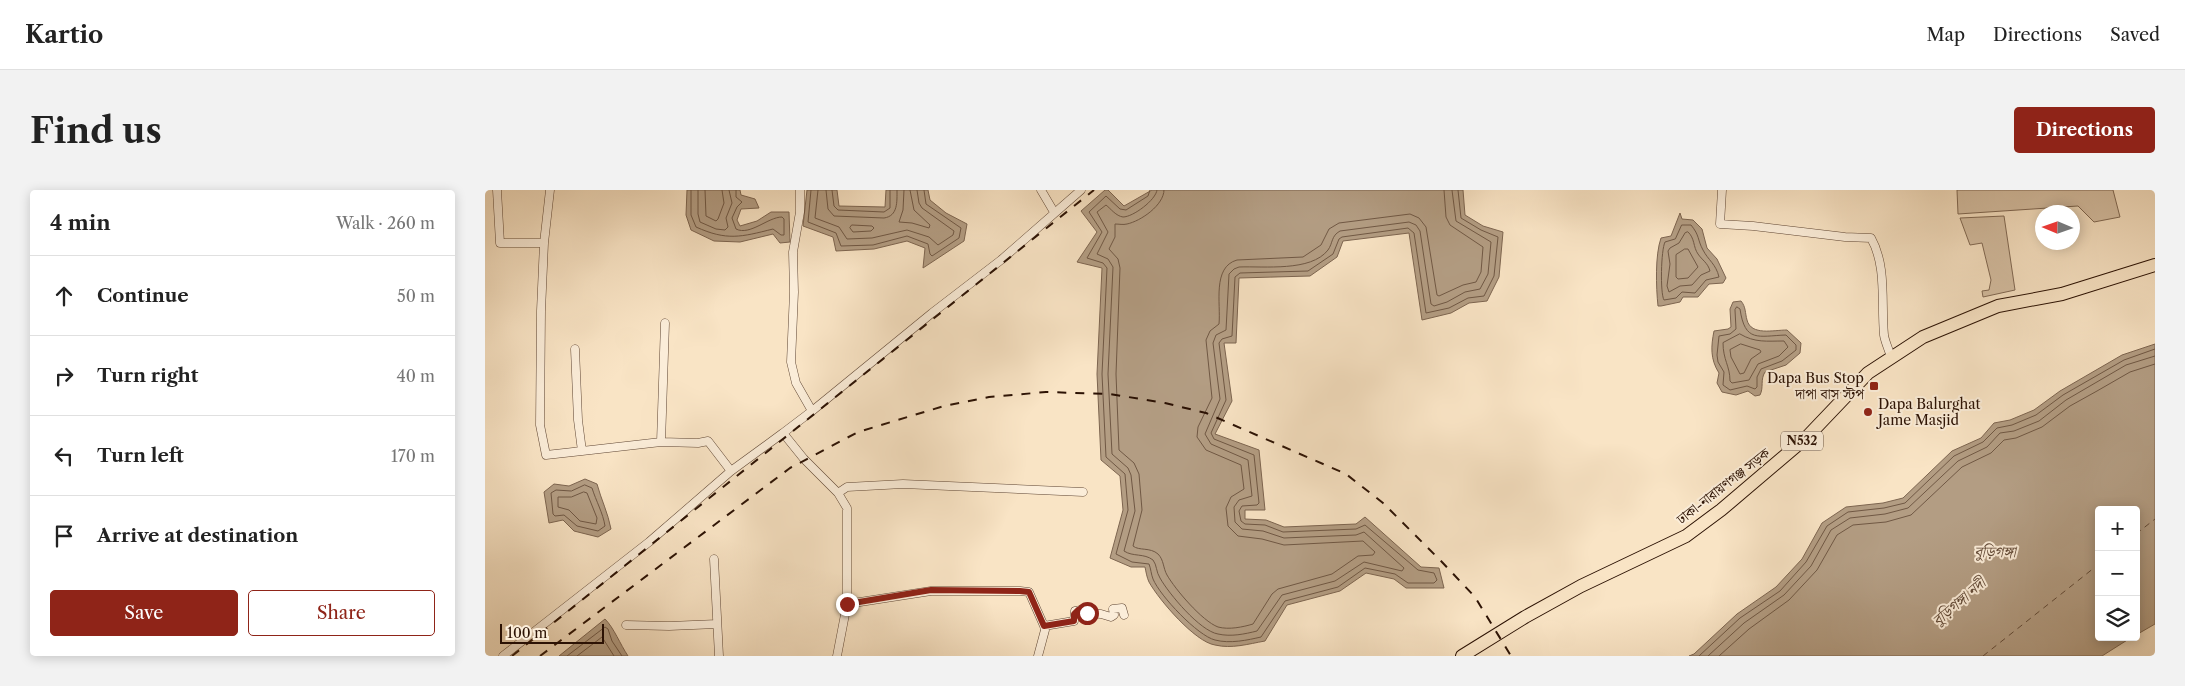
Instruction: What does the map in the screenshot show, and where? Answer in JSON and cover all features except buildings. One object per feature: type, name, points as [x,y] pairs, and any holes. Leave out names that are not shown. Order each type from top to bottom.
[{"type":"highway","name":"ঢাকা-নারায়ণগঞ্জ সড়ক","points":[[1462,656],[1525,616],[1581,586],[1685,536],[1721,510],[1807,437],[1857,383],[1891,357],[1923,337],[1998,306],[2061,294],[2155,265]]},
{"type":"street","points":[[497,190],[500,243],[544,243]]},
{"type":"street","points":[[550,190],[544,243],[540,425],[545,455],[661,442],[698,443],[709,440],[731,471]]},
{"type":"street","points":[[800,190],[800,212],[793,252],[795,292],[791,362],[796,384],[812,411]]},
{"type":"street","points":[[1041,190],[1054,212]]},
{"type":"street","points":[[503,656],[649,542],[731,471],[812,411],[932,313],[1001,260],[1081,190]]},
{"type":"street","points":[[1722,190],[1720,224],[1871,238],[1876,246],[1885,337],[1891,357]]},
{"type":"street","points":[[661,442],[665,323]]},
{"type":"street","points":[[575,348],[578,420],[582,451]]},
{"type":"street","points":[[783,433],[809,465],[838,492],[847,508],[847,604],[837,656]]},
{"type":"street","points":[[838,492],[847,487],[903,484],[1083,492]]},
{"type":"street","points":[[714,559],[719,656]]},
{"type":"street","points":[[847,604],[931,590],[1029,592],[1045,630],[1038,656]]},
{"type":"street","points":[[1044,626],[1074,621],[1075,611],[1087,609],[1087,613],[1111,617],[1114,615],[1113,609],[1116,607],[1122,608],[1124,615]]},
{"type":"street","points":[[626,625],[717,624]]},
{"type":"shaded area","points":[[1957,190],[2113,190],[2120,217],[2094,222],[2080,208],[2080,205],[2035,205],[2035,209],[1958,214]]},
{"type":"shaded area","points":[[2004,216],[2015,290],[1983,297],[1982,291],[1989,290],[1991,280],[1982,243],[1970,245],[1960,218]]},
{"type":"water","points":[[687,190],[740,190],[741,195],[755,199],[759,208],[741,209],[737,220],[740,226],[757,221],[771,212],[789,212],[790,242],[780,243],[773,234],[740,242],[714,241],[691,230],[686,215]]},
{"type":"water","points":[[807,190],[837,190],[839,206],[885,207],[886,190],[928,190],[930,200],[946,213],[967,224],[964,241],[923,268],[925,248],[907,241],[874,249],[836,251],[833,237],[803,226]]},
{"type":"water","points":[[1105,190],[1108,190],[1124,206],[1152,190],[1463,190],[1465,215],[1483,226],[1503,232],[1499,277],[1487,301],[1469,303],[1451,313],[1422,320],[1409,233],[1343,241],[1337,257],[1310,276],[1239,278],[1236,343],[1224,343],[1232,401],[1215,434],[1259,450],[1265,510],[1245,510],[1245,519],[1266,520],[1284,527],[1356,524],[1365,517],[1421,567],[1439,568],[1444,588],[1406,588],[1394,579],[1366,573],[1340,591],[1287,605],[1265,641],[1240,646],[1221,646],[1207,642],[1178,619],[1154,590],[1148,580],[1145,567],[1131,567],[1110,558],[1123,510],[1120,476],[1101,460],[1097,374],[1102,268],[1077,262],[1097,232],[1081,211]]},
{"type":"water","points":[[1680,213],[1682,219],[1693,220],[1702,229],[1707,248],[1717,259],[1726,278],[1723,283],[1709,284],[1698,297],[1683,297],[1680,302],[1658,306],[1657,271],[1659,245],[1661,238],[1671,236]]},
{"type":"water","points":[[1741,301],[1745,308],[1749,325],[1753,328],[1764,331],[1787,330],[1801,343],[1800,353],[1786,365],[1765,372],[1760,395],[1755,396],[1748,391],[1736,395],[1722,392],[1717,383],[1719,373],[1713,358],[1714,331],[1731,327],[1730,309],[1733,302]]},
{"type":"water","name":"বুড়িগঙ্গা","points":[[2155,344],[2155,624],[2140,633],[2140,506],[2095,506],[2095,641],[2126,641],[2102,656],[1689,656],[1694,654],[1737,614],[1776,587],[1802,559],[1822,523],[1846,507],[1883,503],[1903,498],[1952,451],[1981,438],[1994,423],[2010,420],[2034,410],[2060,391],[2122,355]]},
{"type":"water","points":[[585,479],[597,484],[610,523],[611,529],[598,537],[574,531],[563,520],[549,523],[544,492],[554,484],[569,486]]},
{"type":"water","points":[[605,619],[628,656],[559,656]]},
{"type":"ferry route","points":[[2140,531],[2155,519]]},
{"type":"ferry route","points":[[1983,656],[2095,567]]},
{"type":"railway","points":[[512,656],[1094,190]]},
{"type":"railway","points":[[540,656],[790,468],[858,432],[944,406],[989,397],[1046,392],[1110,394],[1165,403],[1206,413],[1346,474],[1383,503],[1475,597],[1511,656]]},
{"type":"place","name":"Dapa Bus Stop দাপা বাস স্টপ","points":[[1874,386]]},
{"type":"place","name":"Dapa Balurghat Jame Masjid","points":[[1868,412]]},
{"type":"route","points":[[847,604],[931,590],[1020,591],[1029,592],[1044,626],[1074,621],[1075,611],[1078,610],[1087,609],[1087,613]]},
{"type":"water label","name":"বুড়িগঙ্গা নদী","points":[[1959,602]]}]
